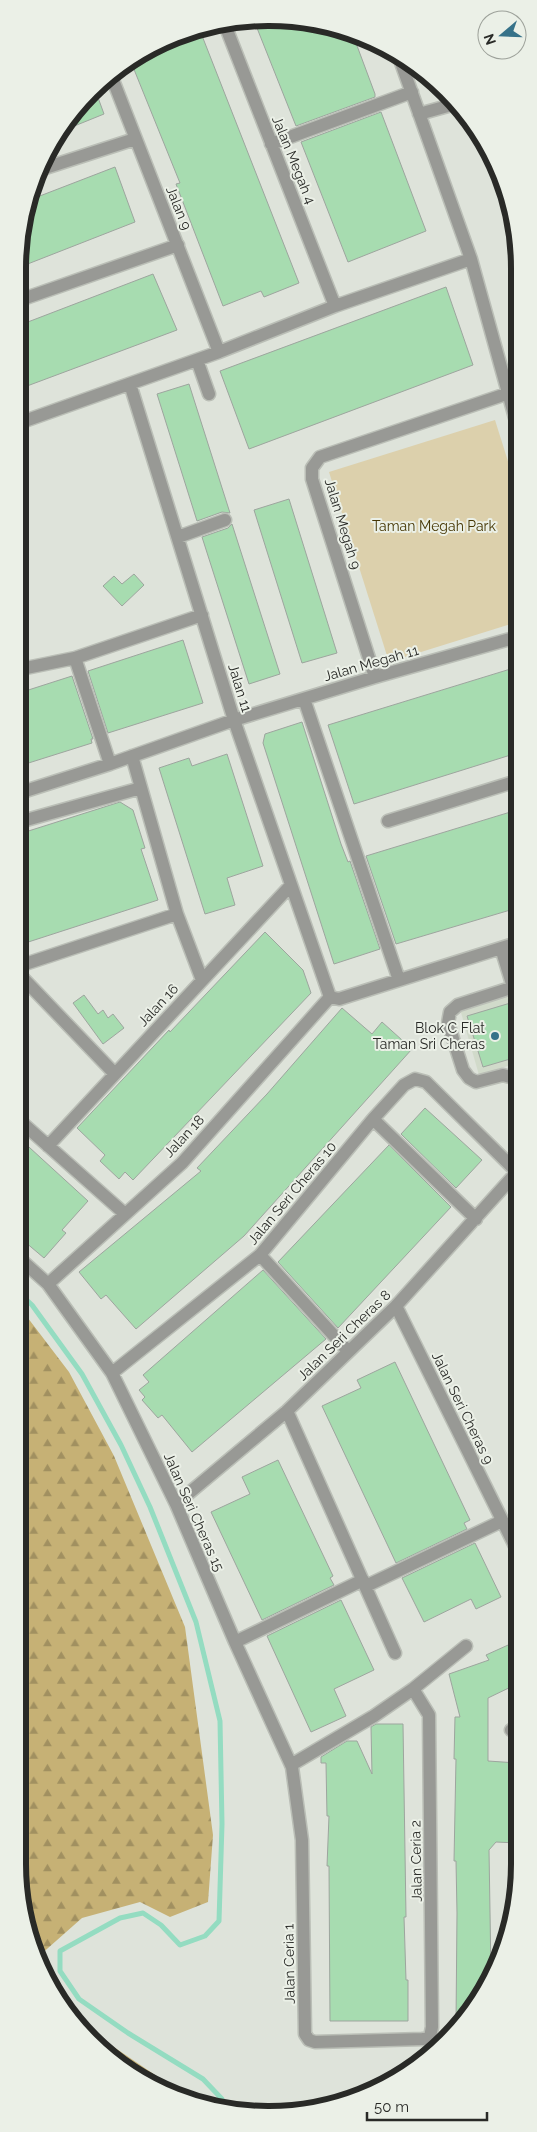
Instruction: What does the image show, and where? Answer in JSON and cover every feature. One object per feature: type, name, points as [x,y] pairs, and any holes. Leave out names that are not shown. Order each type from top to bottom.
[{"type":"street","name":"Jalan Megah 4","points":[[227,30],[336,306]]},
{"type":"street","points":[[403,67],[471,259],[511,401]]},
{"type":"street","name":"Jalan 9","points":[[114,82],[219,352]]},
{"type":"street","points":[[271,144],[412,92]]},
{"type":"street","points":[[419,114],[448,106]]},
{"type":"street","points":[[49,167],[135,139]]},
{"type":"street","points":[[26,298],[178,244]]},
{"type":"street","points":[[26,421],[219,352],[336,306],[471,259]]},
{"type":"street","points":[[197,360],[209,394]]},
{"type":"street","name":"Jalan 11","points":[[130,384],[234,720],[330,997]]},
{"type":"street","name":"Jalan Megah 9","points":[[375,677],[312,479],[312,468],[320,457],[509,393]]},
{"type":"street","points":[[178,537],[226,520]]},
{"type":"street","points":[[26,668],[75,658],[202,615]]},
{"type":"street","name":"Jalan Megah 11","points":[[26,791],[110,764],[234,720],[375,677],[511,639]]},
{"type":"street","points":[[75,658],[110,764]]},
{"type":"street","points":[[304,699],[399,980]]},
{"type":"street","points":[[132,756],[177,914],[202,980]]},
{"type":"street","points":[[388,821],[511,783]]},
{"type":"street","points":[[26,820],[141,788]]},
{"type":"street","name":"Jalan 16","points":[[48,1146],[291,885]]},
{"type":"street","points":[[26,964],[177,914]]},
{"type":"street","points":[[330,997],[339,998],[511,945]]},
{"type":"street","points":[[501,948],[511,976]]},
{"type":"street","points":[[26,981],[115,1074]]},
{"type":"street","points":[[511,988],[458,1005],[450,1012],[448,1023],[463,1070],[469,1078],[476,1082],[503,1075],[511,1077]]},
{"type":"street","name":"Jalan 18","points":[[48,1284],[182,1162],[330,997]]},
{"type":"street","name":"Jalan Seri Cheras 10","points":[[112,1373],[260,1255],[373,1119],[404,1085],[415,1079],[426,1082],[511,1166]]},
{"type":"street","points":[[373,1119],[476,1219]]},
{"type":"street","points":[[26,1127],[125,1214]]},
{"type":"street","name":"Jalan Seri Cheras 8","points":[[176,1504],[287,1411],[396,1306],[511,1179]]},
{"type":"street","points":[[260,1255],[348,1351]]},
{"type":"street","name":"Jalan Seri Cheras 15","points":[[26,1264],[48,1284],[112,1373],[176,1504],[235,1642],[291,1765]]},
{"type":"street","name":"Jalan Seri Cheras 9","points":[[396,1306],[511,1538]]},
{"type":"street","points":[[287,1411],[396,1653]]},
{"type":"street","points":[[235,1642],[502,1521]]},
{"type":"street","points":[[291,1765],[374,1716],[413,1689],[466,1646]]},
{"type":"street","name":"Jalan Ceria 2","points":[[413,1689],[429,1714],[432,2027],[430,2037]]},
{"type":"street","name":"Jalan Ceria 1","points":[[291,1765],[302,1840],[305,2034],[309,2040],[315,2042],[423,2039],[430,2037]]},
{"type":"shaded area","name":"Blok C Flat Taman Sri Cheras","points":[[511,993],[511,1065],[479,1075],[460,1009]]},
{"type":"green space","name":"Taman Megah Park","points":[[495,420],[511,471],[511,624],[389,662],[329,472]]},
{"type":"green space","points":[[26,1316],[69,1372],[114,1456],[185,1627],[213,1835],[208,1902],[170,1917],[140,1902],[82,1918],[43,1952],[28,1895],[26,1864]]},
{"type":"green space","points":[[100,2037],[168,2084],[134,2065]]},
{"type":"building","points":[[256,27],[300,28],[356,43],[375,97],[296,126]]},
{"type":"building","points":[[202,36],[299,283],[264,297],[261,291],[223,306],[176,184],[180,183],[133,68],[161,51]]},
{"type":"building","points":[[98,96],[104,114],[72,127]]},
{"type":"building","points":[[381,112],[426,231],[348,262],[301,142]]},
{"type":"building","points":[[115,167],[135,222],[26,265],[28,237],[37,197]]},
{"type":"building","points":[[153,274],[177,330],[26,386],[26,323]]},
{"type":"building","points":[[446,287],[473,365],[249,449],[220,371]]},
{"type":"building","points":[[189,384],[230,513],[222,512],[197,521],[157,394]]},
{"type":"building","points":[[289,499],[337,653],[302,663],[254,510]]},
{"type":"building","points":[[232,524],[280,674],[249,684],[202,537],[228,528]]},
{"type":"building","points":[[134,574],[144,585],[122,606],[103,586],[114,576],[122,584]]},
{"type":"building","points":[[183,640],[203,703],[108,733],[88,671]]},
{"type":"building","points":[[511,669],[511,755],[354,804],[328,725]]},
{"type":"building","points":[[72,676],[93,739],[91,739],[92,743],[26,764],[26,691]]},
{"type":"building","points":[[302,722],[341,844],[348,862],[350,861],[380,949],[334,964],[263,743],[265,734]]},
{"type":"building","points":[[227,754],[263,866],[227,878],[235,905],[205,914],[159,768],[189,758],[192,766]]},
{"type":"building","points":[[120,802],[133,810],[145,848],[141,849],[158,900],[26,943],[26,832]]},
{"type":"building","points":[[511,812],[511,910],[396,944],[366,856]]},
{"type":"building","points":[[265,932],[303,970],[311,993],[133,1180],[125,1172],[119,1179],[100,1161],[105,1155],[77,1128]]},
{"type":"building","points":[[84,995],[98,1014],[103,1010],[108,1018],[113,1014],[124,1028],[103,1044],[73,1003]]},
{"type":"building","name":"Blok C Flat Taman Sri Cheras","points":[[511,1003],[511,1059],[483,1067],[467,1016]]},
{"type":"building","points":[[342,1008],[372,1034],[382,1022],[412,1049],[244,1236],[136,1329],[106,1295],[101,1299],[79,1272],[201,1171],[197,1168],[267,1094]]},
{"type":"building","points":[[425,1108],[482,1160],[456,1188],[401,1134]]},
{"type":"building","points":[[26,1144],[88,1201],[62,1230],[66,1233],[44,1258],[26,1243]]},
{"type":"building","points":[[389,1145],[451,1207],[338,1328],[278,1262]]},
{"type":"building","points":[[263,1270],[326,1339],[192,1452],[162,1415],[158,1418],[142,1400],[145,1397],[139,1390],[149,1382],[143,1375]]},
{"type":"building","points":[[395,1362],[470,1520],[464,1523],[467,1529],[396,1563],[322,1406],[361,1388],[357,1380]]},
{"type":"building","points":[[278,1460],[333,1576],[330,1578],[334,1585],[262,1620],[211,1512],[250,1494],[242,1477]]},
{"type":"building","points":[[475,1543],[501,1597],[476,1609],[471,1599],[424,1622],[402,1578]]},
{"type":"building","points":[[341,1600],[374,1670],[334,1689],[346,1716],[311,1732],[267,1636]]},
{"type":"building","points":[[511,1644],[511,1687],[488,1698],[488,1761],[511,1763],[511,1843],[496,1842],[489,1850],[491,1959],[478,1985],[456,2017],[457,1913],[456,1861],[454,1861],[456,1759],[454,1759],[455,1717],[460,1717],[449,1674],[489,1660],[486,1655]]},
{"type":"building","points":[[376,1724],[403,1724],[406,1917],[404,1917],[406,1980],[408,1980],[408,2021],[330,2021],[329,1866],[327,1866],[329,1816],[327,1816],[326,1763],[321,1763],[321,1757],[347,1741],[357,1741],[372,1774],[371,1727]]},
{"type":"waterway","points":[[26,1299],[82,1374],[121,1445],[150,1507],[196,1622],[220,1721],[222,1824],[219,1921],[205,1936],[180,1945],[161,1925],[143,1913],[120,1918],[60,1951],[60,1971],[79,1999],[128,2033],[203,2079],[222,2099],[221,2101]]},
{"type":"place","name":"Blok C Flat Taman Sri Cheras","points":[[495,1036]]}]
